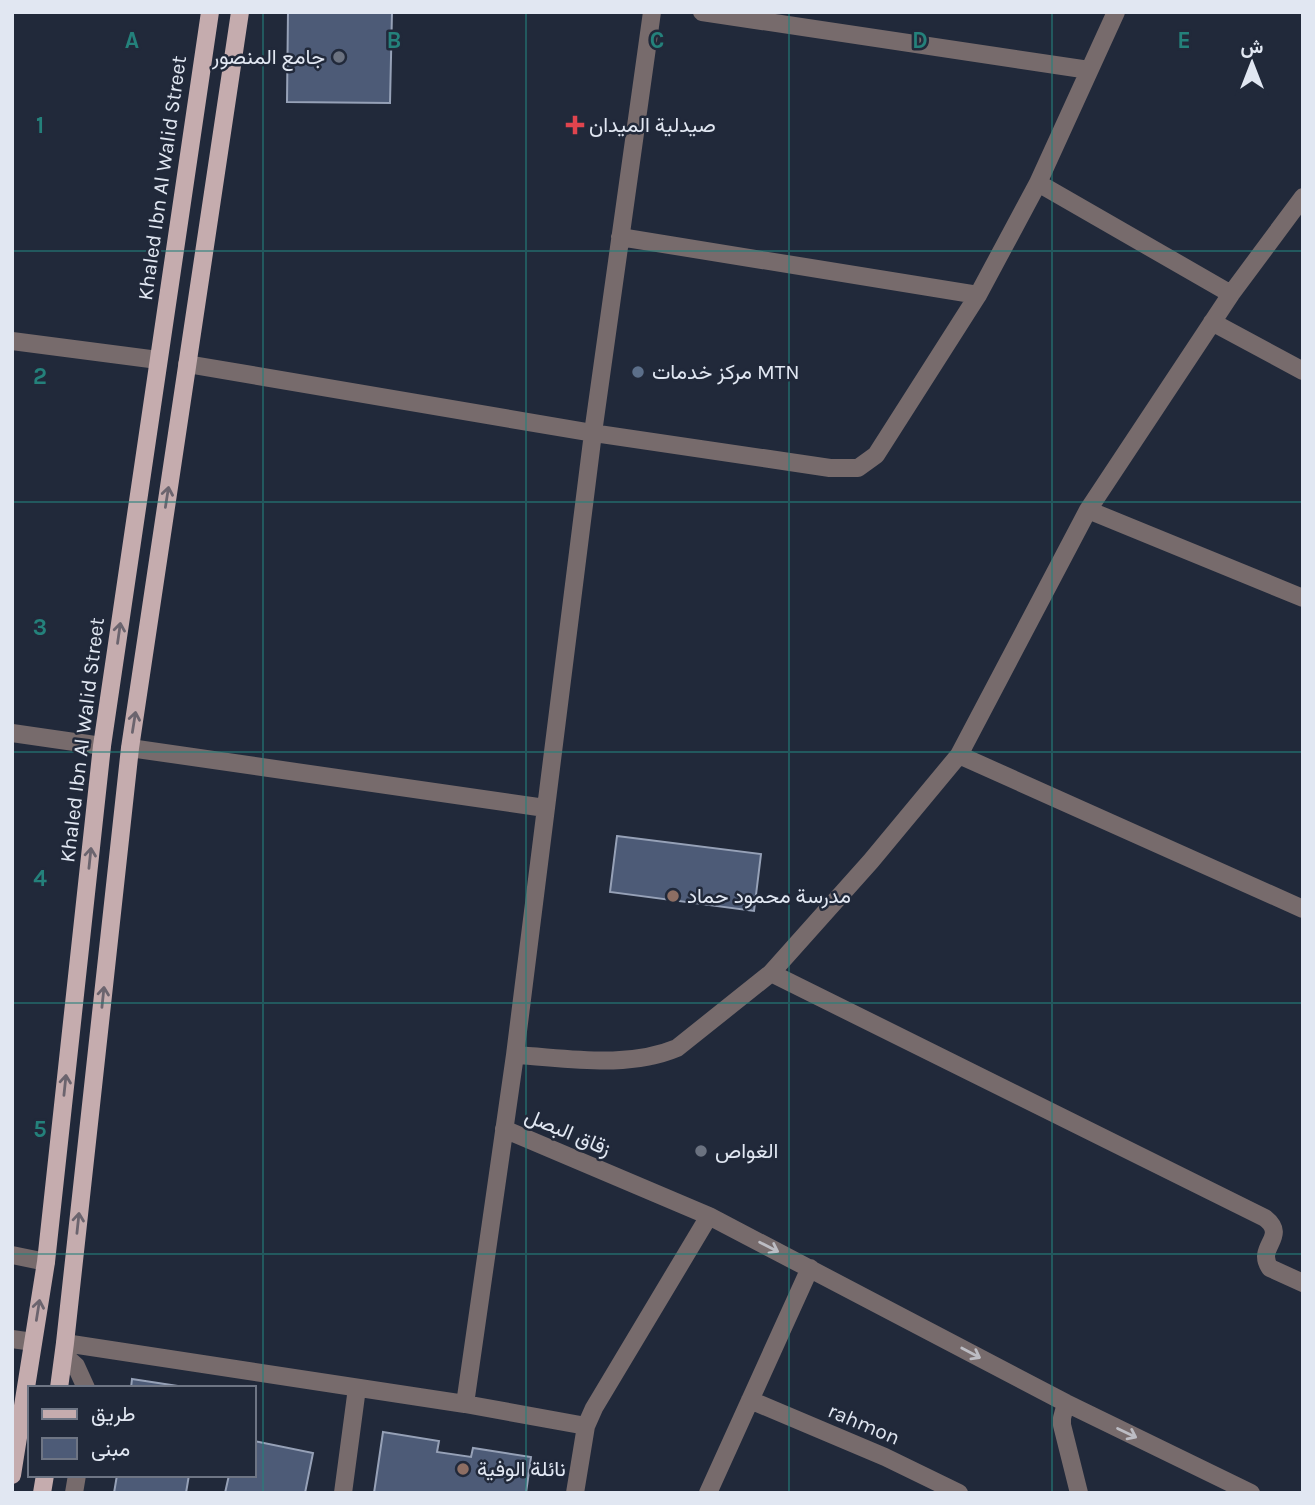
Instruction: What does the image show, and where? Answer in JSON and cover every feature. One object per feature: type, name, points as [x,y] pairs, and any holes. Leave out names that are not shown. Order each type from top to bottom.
[{"type":"main road","name":"Khaled Ibn Al Walid Street","points":[[12,1475],[46,1262],[102,746],[210,12]]},
{"type":"main road","points":[[59,1386],[130,748],[240,12]]},
{"type":"street","points":[[504,1129],[593,433],[652,12]]},
{"type":"street","points":[[702,12],[1089,70]]},
{"type":"street","points":[[187,364],[593,433],[830,468],[858,468],[876,455],[978,295],[1038,183],[1116,12]]},
{"type":"street","points":[[1038,183],[1231,294]]},
{"type":"street","points":[[515,1055],[637,1060],[661,1055],[677,1048],[772,973],[871,861],[959,755],[1088,510],[1231,294],[1303,197]]},
{"type":"street","points":[[620,237],[978,295]]},
{"type":"street","points":[[1212,323],[1303,371]]},
{"type":"street","points":[[12,341],[158,360]]},
{"type":"street","points":[[1088,510],[1303,598]]},
{"type":"street","points":[[12,733],[102,746]]},
{"type":"street","points":[[130,748],[545,808]]},
{"type":"street","points":[[959,755],[1303,909]]},
{"type":"street","points":[[772,973],[1265,1218],[1270,1222],[1274,1233],[1266,1252],[1266,1263],[1270,1268],[1303,1283]]},
{"type":"street","name":"زقاق البصل","points":[[465,1404],[504,1129],[709,1216],[1066,1403],[1251,1493]]},
{"type":"street","points":[[575,1493],[586,1426],[594,1408],[709,1216]]},
{"type":"street","points":[[12,1255],[46,1262]]},
{"type":"street","points":[[708,1493],[810,1268]]},
{"type":"street","points":[[12,1339],[33,1342]]},
{"type":"street","points":[[65,1349],[85,1386]]},
{"type":"street","points":[[65,1349],[357,1388],[586,1426]]},
{"type":"street","points":[[343,1493],[357,1388]]},
{"type":"street","name":"rahmon","points":[[750,1400],[885,1457],[959,1493]]},
{"type":"street","points":[[1066,1403],[1062,1425],[1079,1493]]},
{"type":"building","name":"جامع المنصور","points":[[288,12],[392,12],[390,103],[287,102]]},
{"type":"building","points":[[617,836],[761,854],[754,911],[610,892]]},
{"type":"building","points":[[132,1379],[178,1386],[131,1386]]},
{"type":"building","points":[[383,1432],[439,1441],[437,1452],[471,1457],[473,1448],[531,1457],[526,1493],[374,1493]]},
{"type":"building","points":[[256,1441],[313,1453],[305,1493],[225,1493],[229,1477],[256,1477]]},
{"type":"building","points":[[117,1477],[189,1477],[186,1493],[114,1493]]},
{"type":"place","name":"جامع المنصور","points":[[339,57]]},
{"type":"place","name":"صيدلية الميدان","points":[[575,125]]},
{"type":"place","name":"مركز خدمات MTN","points":[[638,372]]},
{"type":"place","name":"مدرسة محمود حماد","points":[[673,896]]},
{"type":"place","name":"الغواص","points":[[701,1151]]},
{"type":"place","name":"نائلة الوفية","points":[[463,1469]]}]
